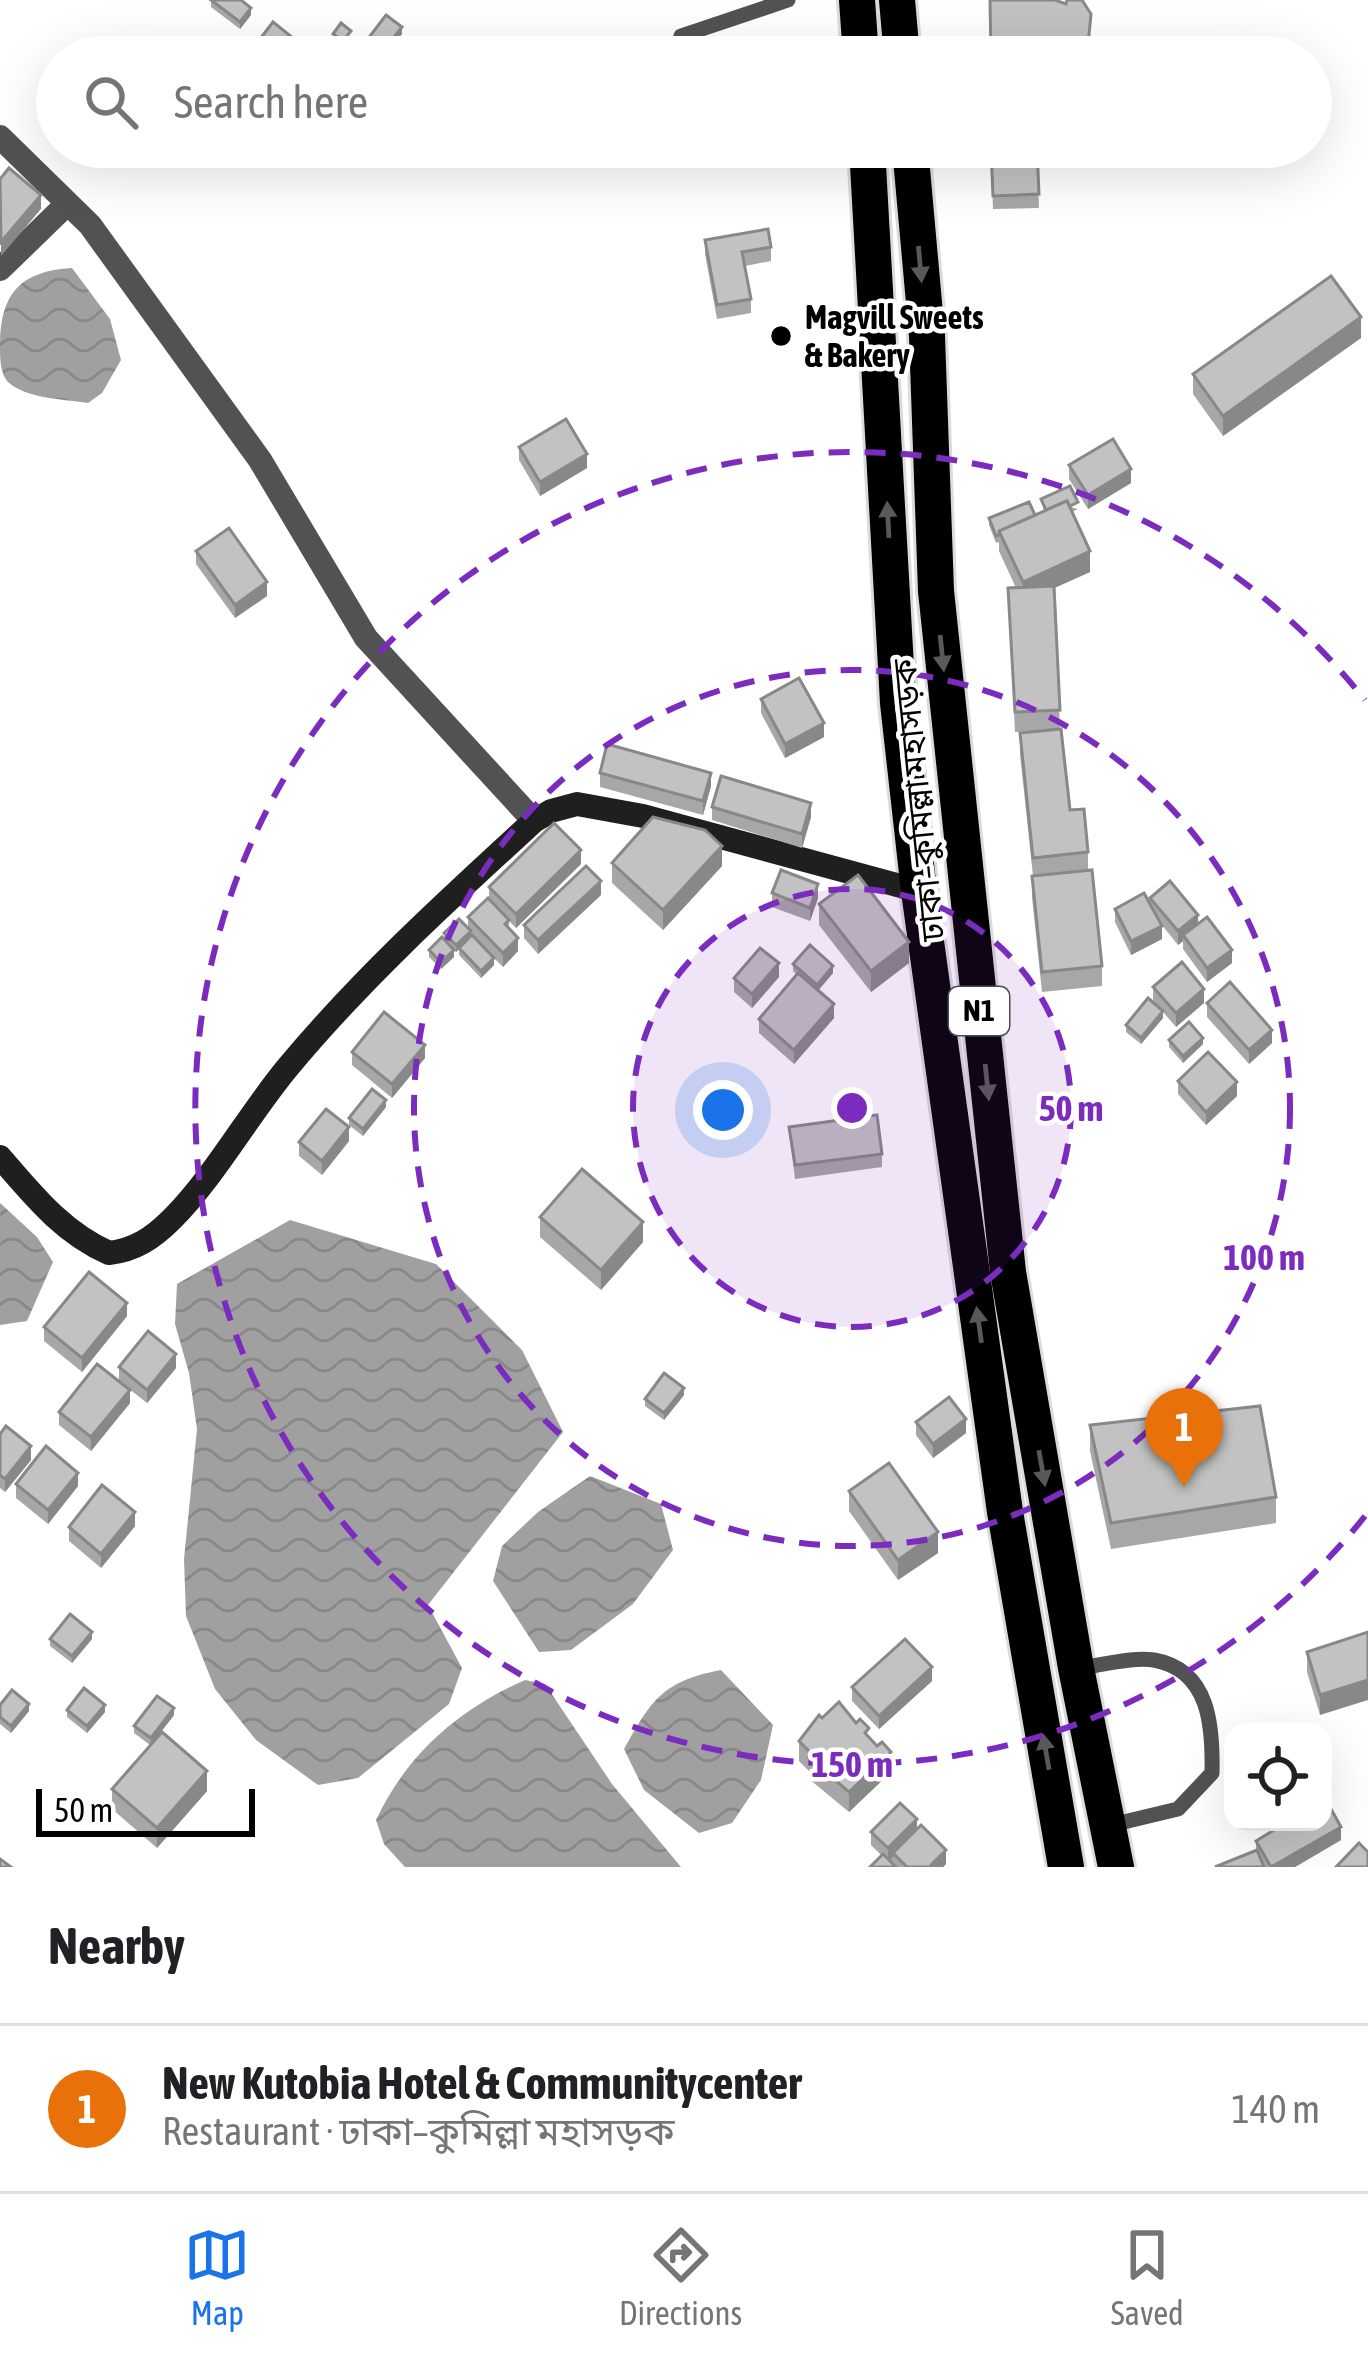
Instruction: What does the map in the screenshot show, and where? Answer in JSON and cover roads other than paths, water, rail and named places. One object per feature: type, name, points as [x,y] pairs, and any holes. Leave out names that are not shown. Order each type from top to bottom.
[{"type":"highway","points":[[856,0],[859,36]]},
{"type":"highway","points":[[897,0],[900,36]]},
{"type":"highway","name":"ঢাকা–কুমিল্লা মহাসড়ক","points":[[868,168],[898,703],[919,891],[1005,1512],[1066,1867]]},
{"type":"highway","name":"ঢাকা–কুমিল্লা মহাসড়ক","points":[[912,168],[927,336],[936,591],[1008,1272],[1076,1668],[1116,1867]]},
{"type":"street","points":[[0,137],[90,226],[260,460],[366,638],[534,821]]},
{"type":"street","points":[[0,269],[67,203]]},
{"type":"street","points":[[0,1157],[45,1210],[71,1232],[109,1253],[138,1246],[183,1206],[314,1039],[435,913],[534,821],[551,811],[577,804],[643,816],[919,891]]},
{"type":"lane","points":[[681,36],[788,0]]},
{"type":"lane","points":[[1076,1668],[1153,1660],[1186,1672],[1207,1703],[1213,1773],[1178,1809],[1107,1826]]},
{"type":"water","points":[[72,268],[110,319],[121,360],[102,393],[88,403],[15,387],[7,381],[1,364],[1,327],[16,288],[39,274]]},
{"type":"water","points":[[0,1203],[37,1237],[53,1262],[27,1321],[0,1325]]},
{"type":"water","points":[[290,1220],[436,1264],[522,1350],[563,1432],[428,1605],[462,1668],[449,1704],[358,1778],[318,1785],[256,1740],[215,1689],[186,1616],[184,1559],[197,1429],[189,1373],[175,1324],[177,1284]]},
{"type":"water","points":[[590,1476],[661,1504],[673,1550],[633,1604],[571,1650],[539,1652],[493,1581],[502,1546],[538,1512]]},
{"type":"water","points":[[721,1670],[773,1725],[761,1780],[732,1823],[699,1833],[644,1790],[624,1749],[661,1695],[685,1680]]},
{"type":"water","points":[[525,1680],[545,1684],[612,1784],[681,1867],[405,1867],[384,1844],[376,1820],[420,1754],[478,1705]]},
{"type":"place","name":"Magvill Sweets & Bakery","points":[[781,336]]},
{"type":"place","name":"New Kutobia Hotel & Communitycenter","points":[[1184,1487]]}]
